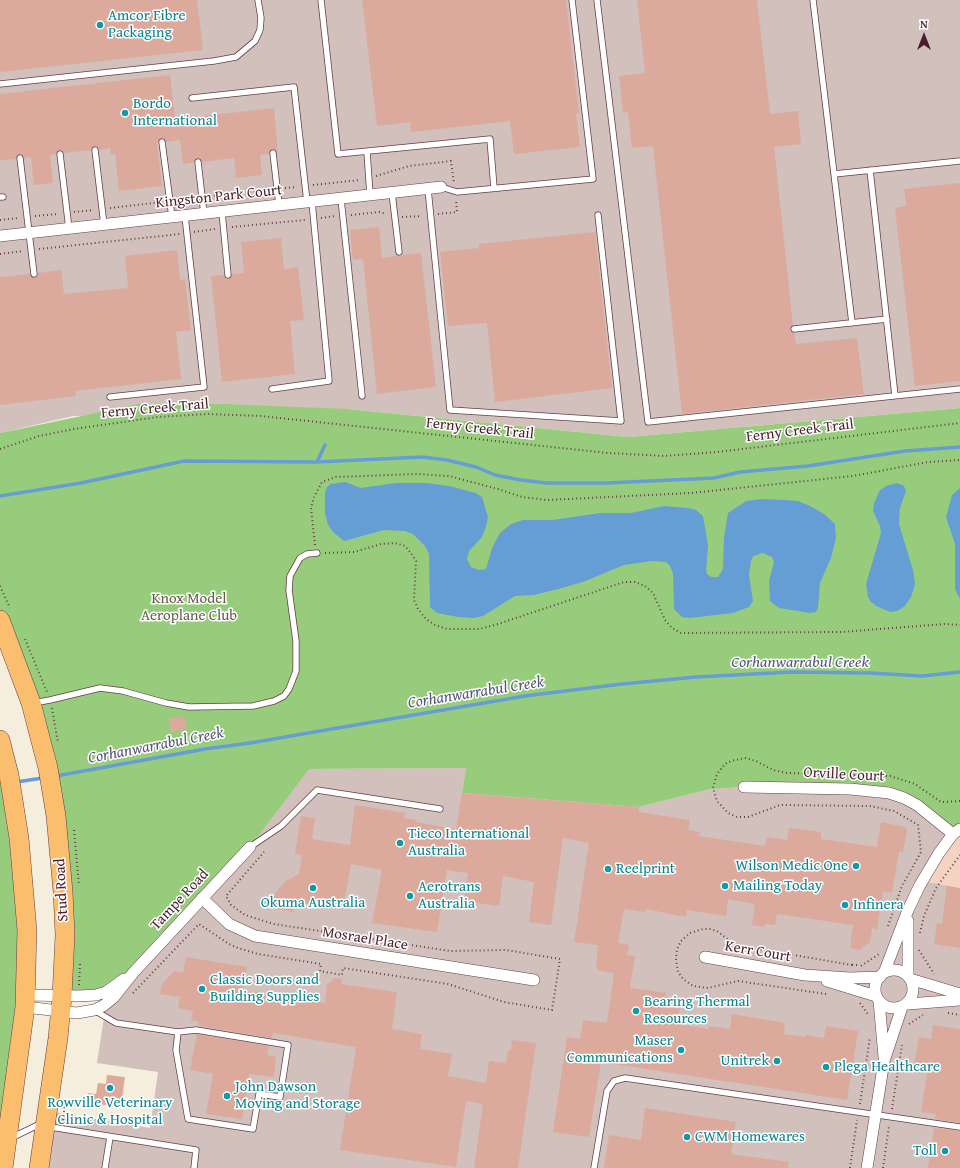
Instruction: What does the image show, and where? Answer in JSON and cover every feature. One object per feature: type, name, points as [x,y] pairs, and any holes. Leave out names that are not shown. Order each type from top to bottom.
[{"type":"highway","name":"Stud Road","points":[[0,620],[31,703],[48,768],[56,816],[63,892],[64,935],[61,1004],[39,1168]]},
{"type":"highway","points":[[0,740],[19,838],[26,930],[25,1001],[8,1140],[3,1168]]},
{"type":"street","name":"Kingston Park Court","points":[[0,236],[441,187]]},
{"type":"street","name":"Orville Court","points":[[744,787],[864,789],[889,793],[904,798],[917,805],[956,832]]},
{"type":"street","points":[[884,1062],[878,999],[875,987],[882,975],[908,910],[936,857],[956,832]]},
{"type":"street","name":"Tampe Road","points":[[25,1001],[61,1004],[77,1013],[94,1010],[114,997],[133,973],[250,847]]},
{"type":"street","name":"Mosrael Place","points":[[202,898],[229,924],[255,936],[534,980]]},
{"type":"street","points":[[867,1168],[884,1062],[905,1005],[913,993],[909,977],[908,910]]},
{"type":"street","name":"Kerr Court","points":[[705,957],[805,975],[850,978],[882,975]]},
{"type":"street","points":[[882,975],[891,971],[900,972],[909,977],[960,994]]},
{"type":"street","name":"Tampe Road","points":[[25,1001],[61,1004],[86,996],[106,992],[133,973]]},
{"type":"street","name":"Kerr Court","points":[[805,975],[878,999]]},
{"type":"street","points":[[878,999],[890,1008],[905,1005],[960,1000]]},
{"type":"lane","points":[[0,84],[214,61],[236,57],[255,41],[260,30],[261,18],[258,0]]},
{"type":"lane","points":[[321,0],[338,154],[490,139],[494,188]]},
{"type":"lane","points":[[441,187],[455,192],[593,179],[572,0]]},
{"type":"lane","points":[[597,0],[648,422],[960,389]]},
{"type":"lane","points":[[813,0],[852,323]]},
{"type":"lane","points":[[192,98],[294,87],[305,186],[314,219],[329,381],[272,389]]},
{"type":"lane","points":[[162,142],[172,217]]},
{"type":"lane","points":[[95,150],[104,225]]},
{"type":"lane","points":[[366,152],[370,196]]},
{"type":"lane","points":[[273,153],[279,205]]},
{"type":"lane","points":[[60,154],[69,228]]},
{"type":"lane","points":[[20,158],[34,274]]},
{"type":"lane","points":[[834,174],[960,161]]},
{"type":"lane","points":[[198,162],[204,214]]},
{"type":"lane","points":[[870,170],[895,396]]},
{"type":"lane","points":[[428,189],[450,410],[621,421],[598,215]]},
{"type":"lane","points":[[392,193],[399,252]]},
{"type":"lane","points":[[341,199],[362,396]]},
{"type":"lane","points":[[222,212],[228,274]]},
{"type":"lane","points":[[110,397],[204,387],[185,216]]},
{"type":"lane","points":[[794,329],[887,318]]},
{"type":"lane","points":[[31,703],[100,688],[123,690],[166,703],[190,707],[253,706],[274,701],[284,696],[293,682],[296,671],[296,640],[289,590],[290,576],[300,558],[307,554],[316,553]]},
{"type":"lane","points":[[250,847],[280,826],[316,790],[440,809]]},
{"type":"lane","points":[[94,1010],[116,1023],[178,1032],[196,1030],[288,1045],[280,1097],[259,1094],[253,1129],[188,1119],[176,1050],[178,1032]]},
{"type":"lane","points":[[594,1168],[607,1091],[609,1086],[619,1079],[634,1079],[960,1128]]},
{"type":"lane","points":[[8,1140],[33,1126],[45,1126],[196,1150],[194,1168]]},
{"type":"lane","points":[[105,1168],[110,1137]]},
{"type":"path","points":[[0,220],[277,190],[369,178],[408,166],[451,161],[457,212],[406,218],[379,212],[223,228],[0,254]]},
{"type":"path","name":"Ferny Creek Trail","points":[[0,449],[39,436],[74,429],[158,417],[208,414],[261,416],[608,453],[665,456],[960,423]]},
{"type":"path","points":[[960,460],[928,462],[852,476],[691,493],[547,500],[522,497],[449,476],[417,474],[336,477],[322,482],[314,497],[311,508],[316,553],[354,552],[381,544],[395,543],[405,546],[412,552],[416,561],[414,600],[418,610],[430,622],[447,629],[479,629],[495,625],[624,582],[635,582],[645,586],[653,592],[665,620],[672,628],[681,633],[841,632],[945,624],[960,625]]},
{"type":"path","points":[[933,796],[941,802],[960,801]]},
{"type":"path","points":[[887,931],[899,892],[911,867],[921,852],[918,825],[914,822]]},
{"type":"path","points":[[131,995],[199,924],[229,944],[238,948],[258,954],[321,964],[320,972],[342,975],[344,968],[448,984],[504,1002],[552,1010],[560,959],[506,950],[450,951],[274,924],[245,915],[230,905],[226,896],[264,852]]},
{"type":"path","points":[[919,939],[924,916],[936,888],[960,855]]},
{"type":"path","points":[[917,946],[936,978]]},
{"type":"path","points":[[852,964],[861,966],[884,950]]},
{"type":"path","points":[[945,1013],[960,1015]]},
{"type":"path","points":[[906,1026],[924,1014]]},
{"type":"path","points":[[850,1168],[870,1036]]},
{"type":"path","points":[[883,1168],[903,1042]]},
{"type":"shaded area","points":[[0,0],[960,0],[960,408],[628,437],[348,409],[73,416],[0,433]]},
{"type":"shaded area","points":[[466,768],[462,793],[639,807],[711,789],[744,787],[889,793],[953,834],[922,881],[960,888],[960,1168],[39,1168],[47,1111],[150,1128],[158,1072],[97,1063],[106,1004],[250,847],[308,769]]},
{"type":"shaded area","points":[[960,829],[960,888],[922,881]]},
{"type":"green space","name":"Knox Model Aeroplane Club","points":[[139,404],[223,404],[348,409],[628,437],[960,408],[960,829],[953,834],[904,798],[744,787],[711,789],[639,807],[462,793],[466,768],[309,769],[250,847],[133,973],[106,992],[62,996],[56,816],[0,620],[0,433]]},
{"type":"green space","points":[[0,740],[27,930],[0,1149]]},
{"type":"water","points":[[345,482],[361,488],[396,483],[427,483],[449,486],[476,493],[482,497],[488,517],[482,537],[469,551],[467,559],[471,567],[479,570],[486,569],[492,548],[500,533],[511,524],[523,520],[553,520],[600,513],[631,513],[664,506],[696,510],[703,516],[708,545],[706,571],[711,577],[718,577],[723,569],[724,537],[728,513],[746,501],[762,499],[798,501],[824,514],[835,524],[836,538],[831,558],[820,583],[818,608],[816,612],[810,613],[779,608],[770,601],[769,581],[774,562],[772,557],[763,553],[753,556],[751,561],[749,575],[753,601],[749,607],[733,613],[690,618],[682,617],[674,609],[673,574],[670,566],[666,562],[652,561],[624,565],[583,582],[558,589],[534,595],[515,596],[483,616],[474,618],[458,617],[437,613],[430,607],[429,554],[425,546],[413,534],[405,531],[384,530],[344,541],[333,532],[328,525],[325,513],[325,493],[327,487],[331,484]]},
{"type":"water","points":[[897,483],[904,486],[906,491],[900,508],[899,524],[913,570],[915,584],[911,597],[905,606],[897,611],[890,612],[876,606],[871,602],[868,597],[866,584],[881,533],[880,526],[873,511],[874,503],[880,490],[886,486]]},
{"type":"water","points":[[960,488],[960,599],[955,589],[955,544],[946,517],[952,495]]},
{"type":"building","name":"Amcor Fibre Packaging","points":[[0,0],[197,0],[203,50],[0,72]]},
{"type":"building","points":[[362,0],[566,0],[579,113],[576,113],[580,147],[514,154],[510,121],[411,132],[410,122],[377,126]]},
{"type":"building","points":[[637,0],[757,0],[770,114],[798,111],[801,144],[774,147],[793,325],[790,330],[794,333],[796,344],[857,338],[864,394],[682,414],[653,146],[632,148],[628,112],[623,113],[619,76],[645,73]]},
{"type":"building","points":[[170,75],[175,119],[274,108],[278,153],[273,149],[269,154],[260,155],[262,175],[236,178],[234,158],[202,162],[198,158],[194,162],[183,164],[180,140],[166,142],[162,138],[157,143],[162,186],[119,191],[115,154],[111,154],[110,148],[99,150],[96,146],[92,147],[91,150],[64,153],[60,150],[56,154],[50,155],[53,183],[34,185],[31,157],[24,158],[20,154],[16,159],[0,160],[0,94]]},
{"type":"building","points":[[960,183],[960,381],[915,386],[895,208],[906,206],[904,189]]},
{"type":"building","points":[[379,227],[382,258],[421,253],[436,387],[377,394],[363,259],[353,260],[350,230]]},
{"type":"building","points":[[595,232],[612,388],[495,402],[487,323],[448,326],[440,252],[479,248],[479,244]]},
{"type":"building","points":[[281,238],[284,269],[298,267],[304,320],[290,321],[295,374],[222,382],[211,276],[224,275],[226,279],[229,279],[232,274],[244,273],[241,242]]},
{"type":"building","points":[[177,250],[180,280],[185,279],[191,330],[176,332],[181,379],[75,391],[76,396],[0,405],[0,277],[30,274],[34,278],[38,276],[38,273],[61,270],[64,294],[128,288],[125,256]]},
{"type":"building","points":[[184,716],[187,729],[171,732],[168,719]]},
{"type":"building","points":[[462,793],[639,807],[639,812],[690,820],[688,830],[700,832],[699,836],[765,846],[767,837],[787,840],[789,828],[821,832],[821,839],[877,847],[881,822],[905,827],[907,830],[903,852],[899,851],[892,893],[883,891],[877,929],[872,928],[870,942],[859,950],[850,948],[853,925],[777,914],[775,925],[765,924],[764,927],[752,925],[755,904],[728,899],[726,916],[687,910],[686,917],[646,909],[645,912],[624,909],[618,943],[629,945],[627,955],[635,956],[630,988],[666,993],[665,998],[681,1001],[677,1024],[708,1029],[709,1026],[730,1029],[732,1014],[785,1023],[784,1034],[805,1037],[806,1035],[824,1038],[826,1026],[858,1031],[847,1100],[601,1062],[589,1137],[553,1132],[567,1037],[580,1039],[583,1020],[607,1023],[614,973],[600,971],[596,968],[598,945],[574,942],[589,843],[563,838],[551,925],[529,922],[534,882],[503,876],[499,906],[464,901],[468,873],[447,870],[437,932],[372,923],[382,870],[351,864],[343,909],[295,902],[293,912],[272,908],[270,906],[269,903],[275,896],[275,893],[286,881],[299,874],[302,855],[295,853],[301,816],[315,818],[312,839],[350,845],[355,805],[405,813],[404,818],[417,820],[416,822],[456,829]]},
{"type":"building","points":[[947,886],[960,888],[960,948],[934,944],[937,923],[942,924]]},
{"type":"building","points":[[186,957],[247,967],[243,991],[266,994],[265,1001],[287,1005],[289,997],[325,1003],[327,984],[332,981],[333,978],[342,979],[341,984],[397,992],[392,1029],[422,1034],[420,1049],[452,1054],[448,1076],[486,1083],[489,1061],[506,1063],[508,1050],[511,1050],[512,1040],[536,1043],[518,1168],[474,1168],[483,1104],[466,1101],[456,1167],[340,1150],[356,1047],[273,1033],[272,1038],[198,1026],[199,1022],[191,1020],[193,1011],[178,1008],[180,997],[160,994],[162,984],[174,971],[183,973]]},
{"type":"building","points":[[933,1025],[960,1029],[960,1123],[935,1119],[936,1114],[921,1112],[928,1067],[914,1065],[919,1037],[931,1039]]},
{"type":"building","name":"John Dawson Moving and Storage","points":[[197,1034],[269,1046],[267,1055],[276,1057],[274,1077],[249,1074],[242,1119],[206,1114],[213,1074],[190,1070]]},
{"type":"building","name":"Rowville Veterinary Clinic & Hospital","points":[[107,1075],[125,1077],[122,1099],[114,1098],[114,1106],[87,1103],[88,1093],[96,1094],[98,1083],[106,1084]]},
{"type":"building","name":"CWM Homewares","points":[[645,1108],[736,1122],[731,1154],[789,1162],[788,1168],[604,1168],[609,1135],[641,1140]]},
{"type":"building","name":"Toll","points":[[934,1128],[960,1131],[960,1168],[928,1168]]},
{"type":"waterway","points":[[0,496],[81,483],[184,461],[317,462],[325,445]]},
{"type":"waterway","points":[[317,462],[422,457],[447,460],[476,467],[495,475],[521,480],[546,483],[607,483],[714,478],[740,472],[808,466],[905,451],[960,447]]},
{"type":"waterway","name":"Corhanwarrabul Creek","points":[[56,776],[205,749],[250,743],[525,696],[622,684],[696,677],[792,672],[870,673],[922,676],[960,672]]},
{"type":"waterway","name":"Corhanwarrabul Creek","points":[[16,782],[43,778]]},
{"type":"place","name":"Amcor Fibre Packaging","points":[[100,25]]},
{"type":"place","name":"Bordo International","points":[[125,113]]},
{"type":"place","name":"Tieco International Australia","points":[[400,843]]},
{"type":"place","name":"Wilson Medic One","points":[[856,866]]},
{"type":"place","name":"Reelprint","points":[[608,869]]},
{"type":"place","name":"Mailing Today","points":[[725,886]]},
{"type":"place","name":"Okuma Australia","points":[[313,888]]},
{"type":"place","name":"Aerotrans Australia","points":[[410,896]]},
{"type":"place","name":"Infinera","points":[[845,905]]},
{"type":"place","name":"Classic Doors and Building Supplies","points":[[202,989]]},
{"type":"place","name":"Bearing Thermal Resources","points":[[636,1011]]},
{"type":"place","name":"Maser Communications","points":[[681,1050]]},
{"type":"place","name":"Unitrek","points":[[777,1061]]},
{"type":"place","name":"Plega Healthcare","points":[[826,1067]]},
{"type":"place","name":"Rowville Veterinary Clinic & Hospital","points":[[110,1088]]},
{"type":"place","name":"John Dawson Moving and Storage","points":[[227,1096]]},
{"type":"place","name":"CWM Homewares","points":[[687,1137]]},
{"type":"place","name":"Toll","points":[[945,1151]]}]
